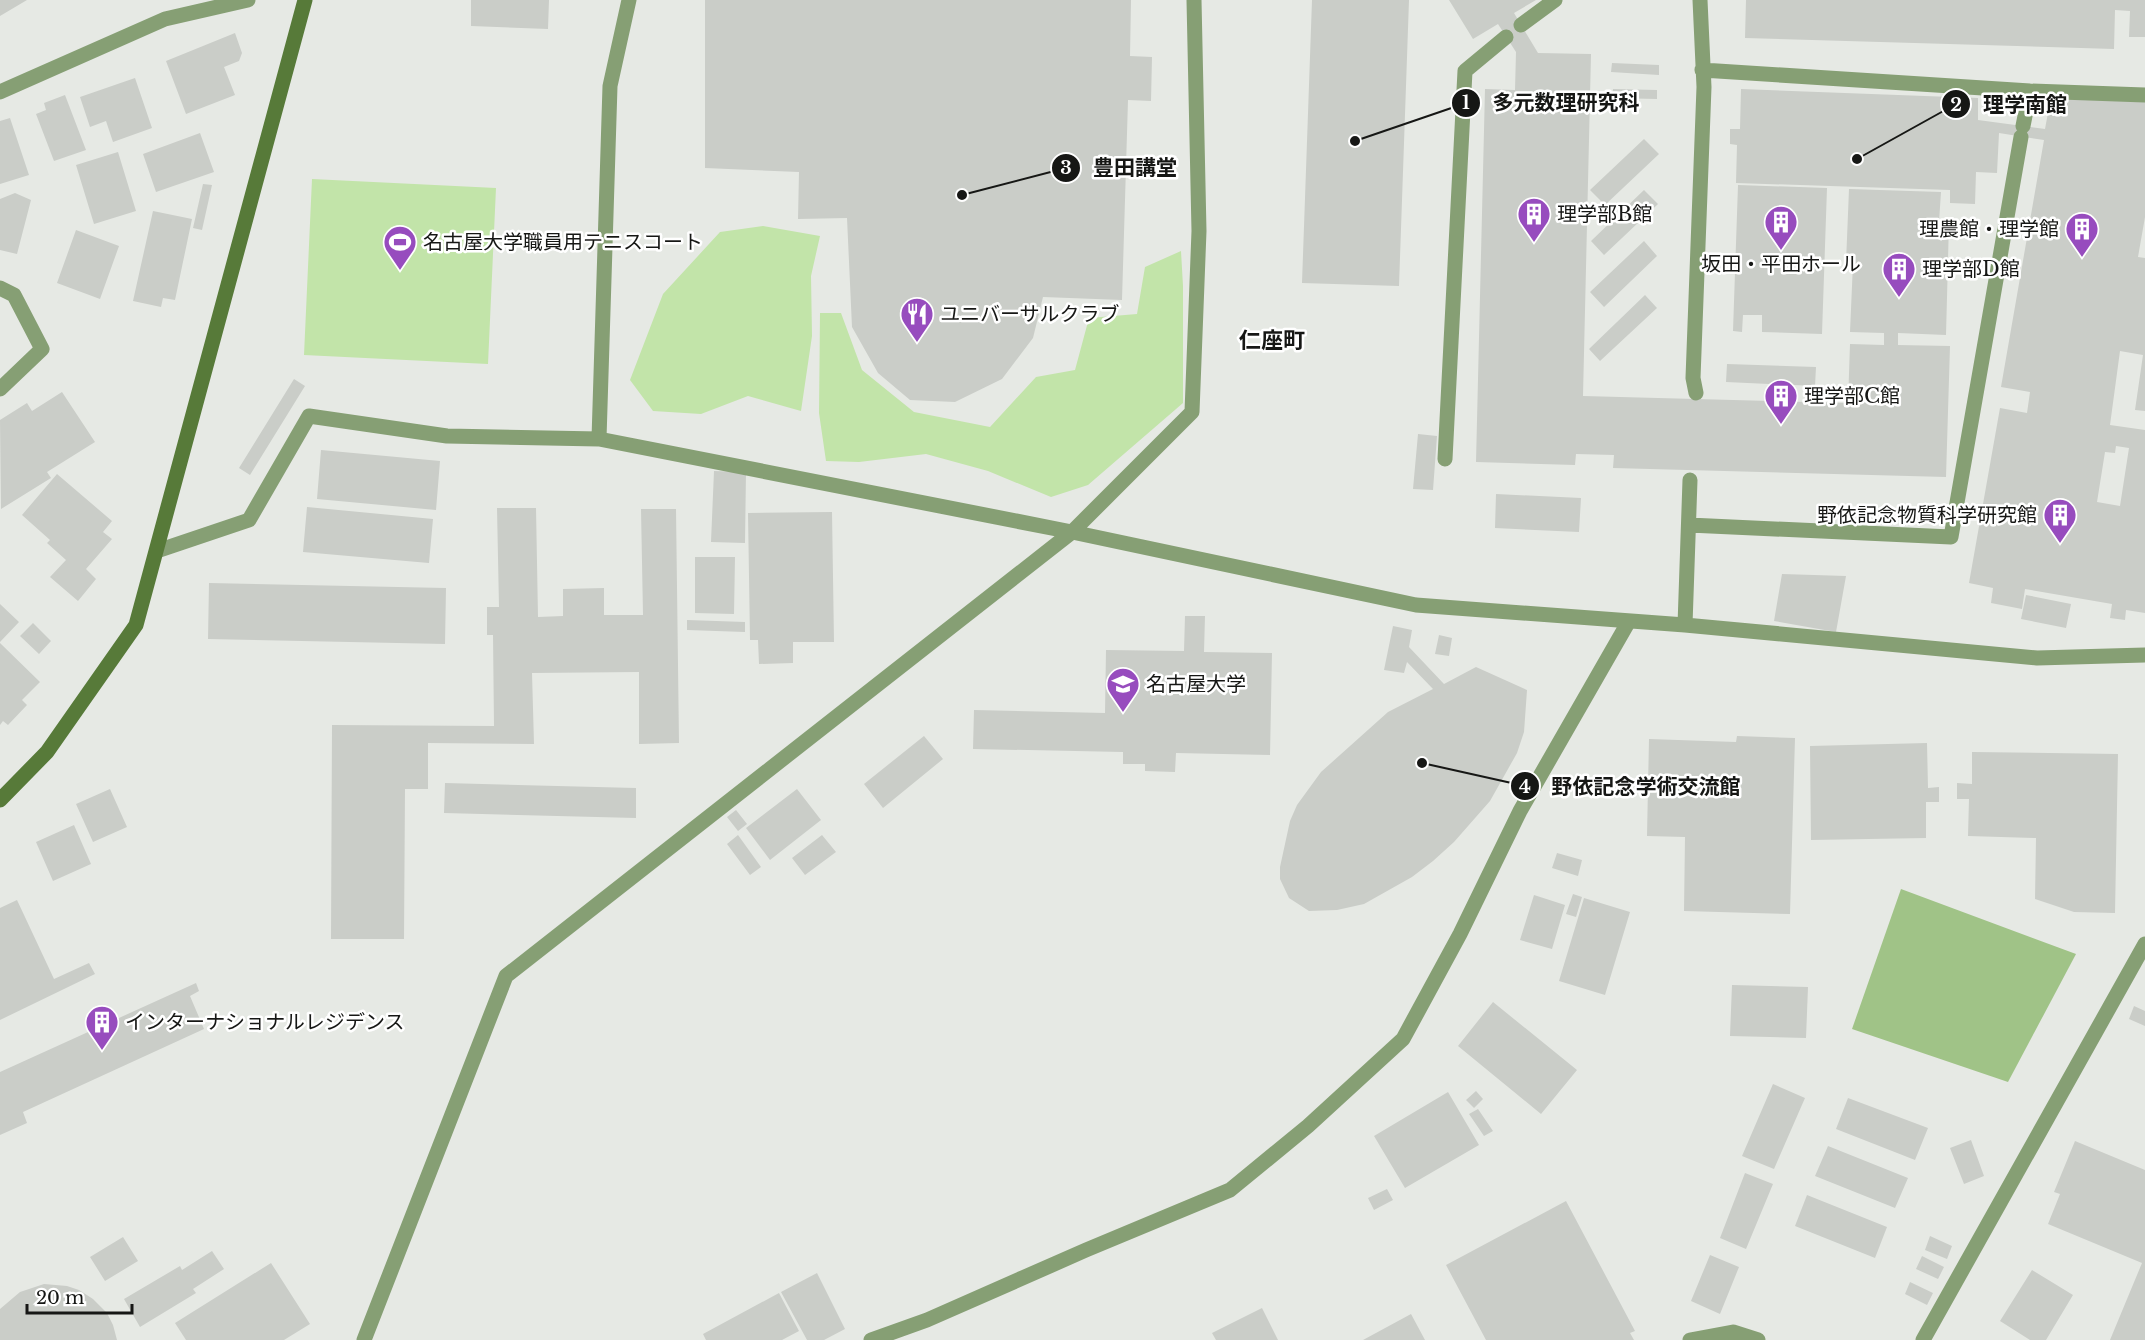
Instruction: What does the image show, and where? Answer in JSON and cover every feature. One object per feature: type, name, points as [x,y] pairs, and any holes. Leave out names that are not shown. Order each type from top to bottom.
[{"type":"street","points":[[0,92],[165,19],[248,0]]},
{"type":"street","points":[[0,800],[47,752],[136,625],[305,0]]},
{"type":"street","points":[[599,439],[610,86],[629,0]]},
{"type":"street","points":[[364,1340],[506,976],[1072,532],[1192,412],[1199,231],[1194,0]]},
{"type":"street","points":[[1521,25],[1555,0]]},
{"type":"street","points":[[1696,393],[1693,378],[1704,87],[1700,0]]},
{"type":"street","points":[[1445,459],[1465,71],[1506,37]]},
{"type":"street","points":[[1702,70],[2030,91],[2145,94]]},
{"type":"street","points":[[1689,525],[1951,537],[2030,91]]},
{"type":"street","points":[[0,288],[14,295],[42,349],[0,389]]},
{"type":"street","points":[[157,551],[249,520],[309,416],[447,436],[599,439],[1072,532],[1416,605],[1685,625],[2037,658],[2145,655]]},
{"type":"street","points":[[1685,625],[1690,480]]},
{"type":"street","points":[[870,1340],[927,1320],[1230,1190],[1308,1126],[1403,1039],[1460,934],[1520,811],[1629,621]]},
{"type":"street","points":[[1923,1340],[2145,944]]},
{"type":"street","points":[[1690,1340],[1733,1332],[1758,1340]]},
{"type":"shaded area","name":"名古屋大学職員用テニスコート","points":[[312,179],[496,188],[488,364],[304,355]]},
{"type":"shaded area","points":[[763,226],[820,236],[811,276],[812,336],[801,411],[748,396],[701,414],[653,411],[630,380],[663,294],[720,232]]},
{"type":"shaded area","points":[[1181,251],[1183,403],[1088,485],[1051,497],[988,471],[926,454],[859,462],[826,461],[819,413],[820,313],[841,313],[862,370],[914,412],[990,427],[1036,377],[1075,370],[1089,318],[1137,314],[1145,267]]},
{"type":"shaded area","points":[[1901,889],[2076,954],[2008,1082],[1852,1029]]},
{"type":"building","points":[[0,0],[27,0],[0,16]]},
{"type":"building","points":[[471,0],[549,0],[548,29],[471,26]]},
{"type":"building","points":[[705,0],[1131,0],[1130,56],[1152,57],[1151,101],[1128,100],[1122,300],[1043,297],[1033,338],[1002,379],[955,402],[910,400],[878,373],[852,327],[847,218],[798,219],[799,172],[705,168]]},
{"type":"building","points":[[1312,0],[1409,0],[1399,286],[1302,283]]},
{"type":"building","points":[[1449,0],[1536,0],[1514,13],[1538,53],[1591,54],[1583,396],[1848,403],[1850,344],[1884,345],[1884,333],[1850,332],[1853,263],[1846,263],[1849,189],[1941,192],[1939,222],[1949,222],[1946,335],[1898,333],[1898,345],[1950,346],[1946,477],[1613,468],[1614,455],[1576,454],[1575,465],[1476,462],[1485,89],[1515,90],[1516,52],[1498,24],[1473,39]]},
{"type":"building","points":[[1746,0],[2145,0],[2145,37],[2129,37],[2130,11],[2115,10],[2114,49],[1745,38]]},
{"type":"building","points":[[235,33],[242,53],[239,61],[224,67],[235,95],[186,114],[166,61]]},
{"type":"building","points":[[1612,63],[1659,65],[1659,75],[1611,72]]},
{"type":"building","points":[[135,78],[152,128],[113,142],[106,121],[90,127],[80,97]]},
{"type":"building","points":[[1613,89],[1657,90],[1657,99],[1612,98]]},
{"type":"building","points":[[1741,89],[1978,98],[1978,120],[2045,129],[2052,91],[2145,101],[2145,217],[2138,257],[2145,258],[2145,411],[2135,410],[2143,355],[2120,351],[2110,425],[2145,430],[2145,613],[2126,610],[2125,620],[2110,618],[2112,604],[2025,589],[2022,609],[1991,603],[1993,588],[1969,583],[2000,408],[2027,413],[2030,392],[2001,387],[2044,140],[1999,133],[1997,173],[1976,172],[1975,204],[1950,203],[1950,190],[1736,183],[1737,145],[1730,144],[1730,129],[1740,129]],"holes":[[[2116,446],[2129,448],[2120,506],[2097,502],[2105,452],[2115,453]]]},
{"type":"building","points":[[65,95],[86,150],[54,161],[36,114],[46,110],[44,103]]},
{"type":"building","points":[[10,118],[29,175],[0,184],[0,121]]},
{"type":"building","points":[[200,133],[214,172],[156,192],[143,154]]},
{"type":"building","points":[[1644,139],[1659,154],[1605,205],[1590,190]]},
{"type":"building","points":[[118,152],[136,211],[94,224],[76,165]]},
{"type":"building","points":[[203,184],[212,185],[202,230],[193,228]]},
{"type":"building","name":"坂田・平田ホール","points":[[1738,185],[1827,188],[1822,334],[1762,332],[1762,315],[1743,315],[1742,332],[1733,331]]},
{"type":"building","points":[[1644,190],[1658,204],[1604,255],[1591,241]]},
{"type":"building","points":[[15,193],[31,200],[17,254],[0,250],[0,199]]},
{"type":"building","points":[[153,211],[192,219],[175,300],[163,298],[161,307],[133,301]]},
{"type":"building","points":[[76,230],[119,246],[100,299],[57,283]]},
{"type":"building","points":[[1644,241],[1657,256],[1604,307],[1590,292]]},
{"type":"building","points":[[1645,295],[1657,308],[1600,361],[1589,349]]},
{"type":"building","points":[[1727,364],[1816,367],[1815,386],[1726,382]]},
{"type":"building","points":[[294,379],[305,386],[250,475],[239,468]]},
{"type":"building","points":[[62,392],[95,442],[47,472],[51,478],[1,509],[0,420],[27,403],[32,411]]},
{"type":"building","points":[[1418,434],[1437,436],[1433,490],[1413,489]]},
{"type":"building","points":[[321,450],[440,461],[436,510],[317,499]]},
{"type":"building","points":[[714,471],[746,472],[745,543],[711,542]]},
{"type":"building","points":[[57,474],[112,521],[103,532],[112,539],[86,569],[96,579],[78,601],[50,577],[66,560],[47,543],[50,540],[22,515]]},
{"type":"building","points":[[1496,494],[1581,498],[1579,532],[1495,528]]},
{"type":"building","points":[[307,507],[433,519],[429,563],[303,552]]},
{"type":"building","points":[[497,508],[536,508],[538,617],[563,616],[563,589],[604,588],[604,615],[643,615],[641,509],[676,509],[679,743],[639,744],[639,672],[532,673],[534,744],[428,743],[428,789],[405,789],[404,939],[331,939],[332,725],[494,726],[493,635],[487,635],[487,607],[499,607]]},
{"type":"building","points":[[832,512],[834,642],[793,642],[793,663],[759,664],[758,640],[750,640],[748,513]]},
{"type":"building","points":[[695,557],[735,557],[734,614],[695,613]]},
{"type":"building","points":[[1782,574],[1846,576],[1836,632],[1774,621]]},
{"type":"building","points":[[209,583],[446,588],[445,644],[208,639]]},
{"type":"building","points":[[2026,595],[2071,604],[2066,628],[2021,619]]},
{"type":"building","points":[[0,604],[19,622],[0,642]]},
{"type":"building","points":[[1185,616],[1205,616],[1204,652],[1272,653],[1270,755],[1176,753],[1175,772],[1145,771],[1145,764],[1123,764],[1123,752],[973,749],[974,710],[1105,713],[1106,650],[1184,651]]},
{"type":"building","points":[[687,620],[745,622],[745,632],[687,630]]},
{"type":"building","points":[[33,623],[51,641],[39,654],[20,636]]},
{"type":"building","points":[[1393,626],[1412,630],[1409,647],[1444,684],[1476,667],[1527,690],[1524,732],[1517,753],[1490,801],[1454,842],[1433,861],[1412,877],[1364,904],[1337,910],[1309,911],[1289,898],[1280,879],[1280,867],[1290,821],[1297,805],[1321,772],[1388,712],[1433,689],[1407,662],[1404,673],[1384,670]]},
{"type":"building","points":[[1439,635],[1452,638],[1449,656],[1435,654]]},
{"type":"building","points":[[0,643],[40,682],[22,700],[27,705],[8,725],[3,721],[0,725]]},
{"type":"building","points":[[924,736],[943,759],[883,808],[864,784]]},
{"type":"building","points":[[1737,736],[1795,738],[1790,914],[1684,911],[1685,837],[1647,836],[1649,739],[1736,742]]},
{"type":"building","points":[[1927,743],[1928,788],[1939,787],[1939,802],[1926,802],[1926,838],[1811,840],[1810,746]]},
{"type":"building","points":[[1972,752],[2118,754],[2115,913],[2074,912],[2035,899],[2036,838],[1968,836],[1969,799],[1957,799],[1957,783],[1972,784]]},
{"type":"building","points":[[445,783],[636,788],[636,818],[444,813]]},
{"type":"building","points":[[110,789],[127,827],[93,842],[76,804]]},
{"type":"building","points":[[797,789],[821,820],[770,860],[746,828]]},
{"type":"building","points":[[736,810],[747,824],[738,831],[727,817]]},
{"type":"building","points":[[74,825],[91,864],[53,881],[36,842]]},
{"type":"building","points":[[738,835],[761,867],[750,875],[727,844]]},
{"type":"building","points":[[822,835],[836,852],[805,875],[792,858]]},
{"type":"building","points":[[1557,853],[1582,860],[1578,876],[1552,868]]},
{"type":"building","points":[[1573,894],[1582,897],[1576,917],[1566,914]]},
{"type":"building","points":[[1534,895],[1565,905],[1552,949],[1520,940]]},
{"type":"building","points":[[1584,898],[1630,912],[1605,995],[1559,981]]},
{"type":"building","points":[[17,900],[54,979],[89,963],[95,974],[0,1020],[0,908]]},
{"type":"building","name":"インターナショナルレジデンス","points":[[196,983],[199,991],[190,996],[204,1029],[23,1112],[27,1123],[0,1135],[0,1072]]},
{"type":"building","points":[[1732,985],[1808,987],[1806,1038],[1730,1036]]},
{"type":"building","points":[[1493,1002],[1577,1070],[1541,1114],[1458,1046]]},
{"type":"building","points":[[2134,1006],[2145,1011],[2145,1026],[2129,1019]]},
{"type":"building","points":[[1773,1084],[1805,1098],[1774,1169],[1742,1156]]},
{"type":"building","points":[[1476,1091],[1483,1099],[1474,1108],[1466,1100]]},
{"type":"building","points":[[1448,1092],[1479,1145],[1405,1188],[1374,1136]]},
{"type":"building","points":[[1848,1098],[1928,1128],[1915,1160],[1836,1129]]},
{"type":"building","points":[[1478,1109],[1493,1131],[1484,1136],[1469,1114]]},
{"type":"building","points":[[1971,1140],[1984,1176],[1964,1184],[1950,1148]]},
{"type":"building","points":[[2075,1141],[2145,1170],[2145,1340],[2110,1340],[2142,1263],[2048,1224],[2060,1194],[2054,1192]]},
{"type":"building","points":[[1828,1146],[1908,1178],[1895,1208],[1815,1176]]},
{"type":"building","points":[[1745,1173],[1773,1184],[1746,1249],[1720,1238]]},
{"type":"building","points":[[1387,1189],[1393,1200],[1374,1210],[1368,1198]]},
{"type":"building","points":[[1807,1195],[1887,1227],[1875,1258],[1795,1226]]},
{"type":"building","points":[[1566,1201],[1635,1331],[1630,1333],[1634,1340],[1486,1340],[1446,1265]]},
{"type":"building","points":[[1930,1236],[1952,1246],[1947,1259],[1925,1250]]},
{"type":"building","points":[[123,1237],[138,1261],[105,1281],[90,1257]]},
{"type":"building","points":[[212,1251],[224,1269],[193,1289],[196,1293],[140,1327],[124,1299],[180,1266],[182,1270]]},
{"type":"building","points":[[1710,1255],[1739,1267],[1720,1314],[1691,1301]]},
{"type":"building","points":[[1922,1256],[1944,1267],[1938,1279],[1916,1269]]},
{"type":"building","points":[[271,1263],[310,1324],[284,1340],[186,1340],[175,1323]]},
{"type":"building","points":[[2032,1270],[2073,1295],[2046,1340],[2030,1340],[2000,1321]]},
{"type":"building","points":[[817,1273],[845,1329],[824,1340],[807,1340],[781,1292]]},
{"type":"building","points":[[1910,1282],[1933,1293],[1927,1305],[1905,1294]]},
{"type":"building","points":[[44,1284],[67,1286],[93,1299],[107,1313],[117,1340],[0,1340],[0,1309],[20,1292]]},
{"type":"building","points":[[779,1293],[799,1331],[782,1340],[706,1340],[703,1334]]},
{"type":"building","points":[[1262,1308],[1278,1340],[1216,1340],[1212,1333]]},
{"type":"building","points":[[1411,1314],[1425,1340],[1363,1340]]},
{"type":"place","name":"多元数理研究科","points":[[1355,141]]},
{"type":"place","name":"理学南館","points":[[1857,159]]},
{"type":"place","name":"豊田講堂","points":[[962,195]]},
{"type":"place","name":"理学部B館","points":[[1534,243]]},
{"type":"place","name":"坂田・平田ホール","points":[[1781,251]]},
{"type":"place","name":"理農館・理学館","points":[[2082,258]]},
{"type":"place","name":"名古屋大学職員用テニスコート","points":[[400,271]]},
{"type":"place","name":"理学部D館","points":[[1899,298]]},
{"type":"place","name":"ユニバーサルクラブ","points":[[917,343]]},
{"type":"place","name":"理学部C館","points":[[1781,425]]},
{"type":"place","name":"野依記念物質科学研究館","points":[[2060,544]]},
{"type":"place","name":"名古屋大学","points":[[1123,713]]},
{"type":"place","name":"野依記念学術交流館","points":[[1422,763]]},
{"type":"place","name":"インターナショナルレジデンス","points":[[102,1051]]},
{"type":"district","name":"仁座町","points":[[1272,340]]}]
